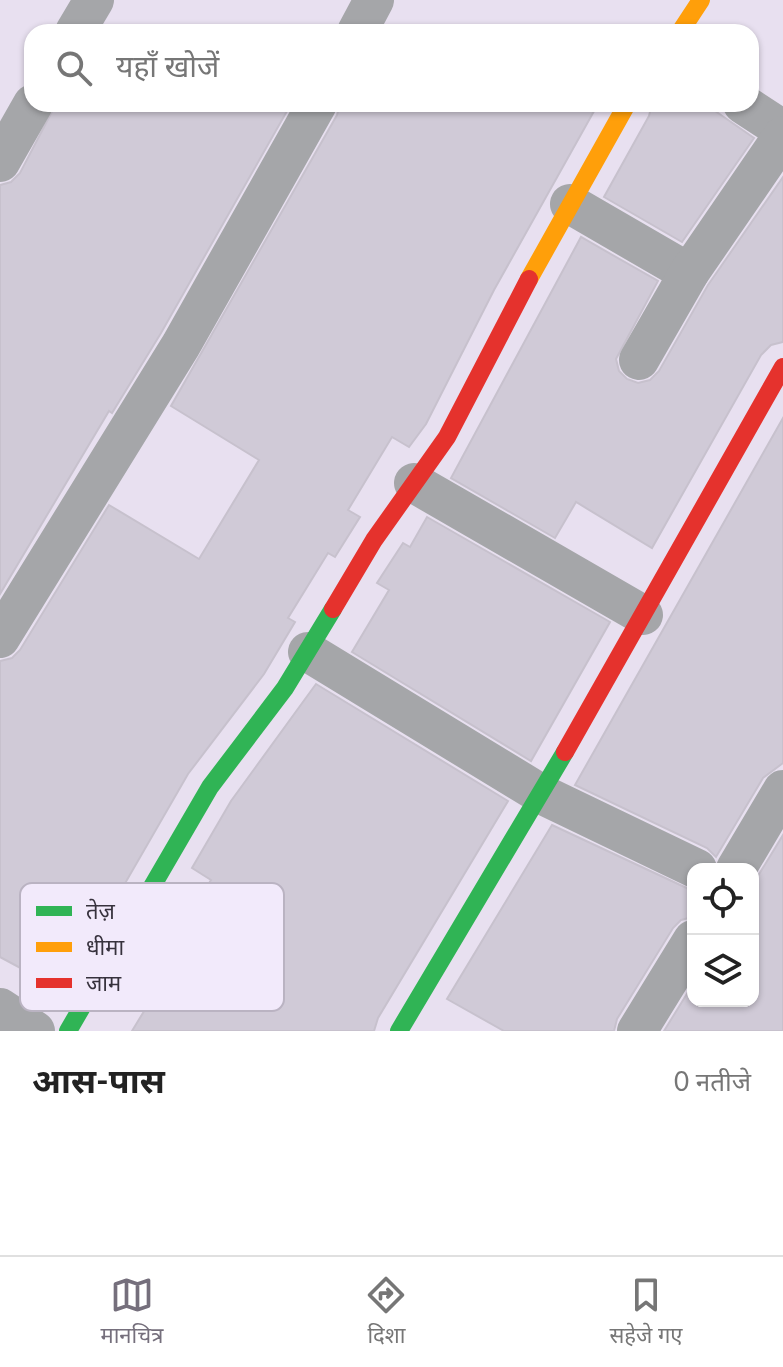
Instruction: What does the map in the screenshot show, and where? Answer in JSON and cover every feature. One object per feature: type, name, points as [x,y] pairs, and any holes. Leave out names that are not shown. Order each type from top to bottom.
[{"type":"street","points":[[80,24],[94,0]]},
{"type":"street","points":[[361,24],[374,0]]},
{"type":"street","points":[[685,24],[701,0]]},
{"type":"street","points":[[0,162],[28,112]]},
{"type":"street","points":[[0,638],[181,345],[312,112]]},
{"type":"street","points":[[154,883],[210,787],[308,652],[374,540],[447,437],[570,204],[622,112]]},
{"type":"street","points":[[755,112],[783,130]]},
{"type":"street","points":[[639,360],[689,273],[783,136]]},
{"type":"street","points":[[570,204],[689,273]]},
{"type":"street","points":[[399,1031],[541,794],[783,367]]},
{"type":"street","points":[[414,483],[643,615]]},
{"type":"street","points":[[308,652],[541,794],[687,864]]},
{"type":"street","points":[[740,863],[783,790]]},
{"type":"street","points":[[637,1031],[687,950]]},
{"type":"street","points":[[0,1008],[35,1031]]},
{"type":"street","points":[[68,1031],[80,1011]]},
{"type":"building","points":[[52,112],[286,112],[161,333],[112,413],[109,411],[0,594],[0,185],[11,182],[20,173]]},
{"type":"building","points":[[338,112],[594,112],[494,290],[426,424],[409,447],[392,437],[348,510],[360,517],[335,557],[328,553],[288,618],[295,622],[264,674],[188,774],[125,883],[20,883],[20,968],[0,957],[0,661],[12,658],[20,650],[109,505],[199,559],[259,460],[171,406]]},
{"type":"building","points":[[650,112],[717,112],[754,138],[682,242],[604,197]]},
{"type":"building","points":[[783,177],[783,342],[771,345],[761,355],[652,548],[576,502],[555,538],[451,478],[581,237],[658,281],[616,359],[619,371],[627,379],[638,383],[650,380],[659,371],[708,285]]},
{"type":"building","points":[[783,418],[783,763],[763,778],[716,857],[707,848],[575,785]]},
{"type":"building","points":[[427,517],[610,622],[531,761],[352,652],[389,590],[377,583],[403,543],[410,547]]},
{"type":"building","points":[[316,684],[508,801],[378,1018],[374,1031],[132,1031],[144,1011],[284,1011],[284,883],[209,883],[211,880],[192,868],[231,801]]},
{"type":"building","points":[[552,825],[687,888],[687,918],[673,928],[617,1019],[614,1031],[504,1031],[447,999]]},
{"type":"building","points":[[783,835],[783,1031],[664,1031],[687,994],[687,1007],[759,1007],[759,874]]},
{"type":"traffic: fast","points":[[154,883],[210,787],[285,688],[333,609]]},
{"type":"traffic: fast","points":[[399,1031],[565,752]]},
{"type":"traffic: fast","points":[[68,1031],[80,1011]]},
{"type":"traffic: slow","points":[[685,24],[701,0]]},
{"type":"traffic: slow","points":[[529,279],[623,112]]},
{"type":"traffic: jam","points":[[333,609],[374,540],[447,437],[529,279]]},
{"type":"traffic: jam","points":[[565,752],[783,367]]}]
